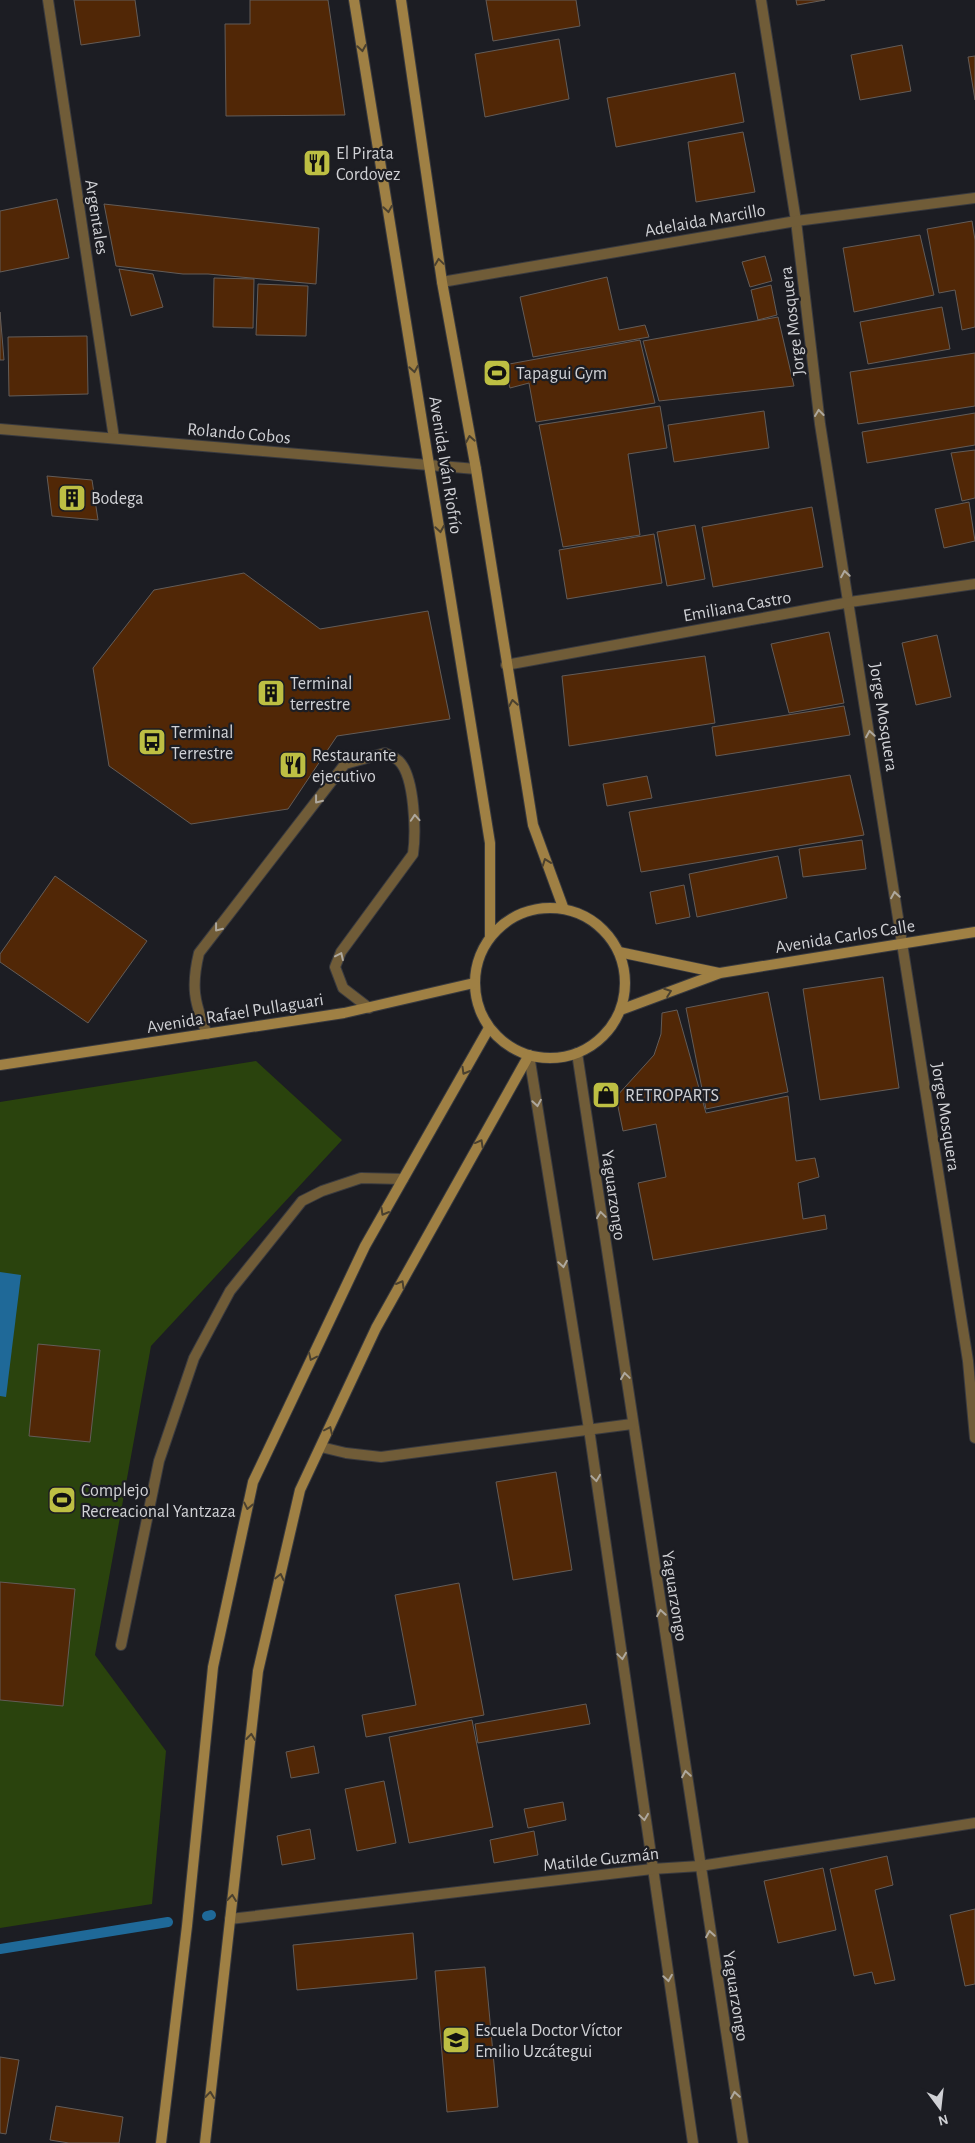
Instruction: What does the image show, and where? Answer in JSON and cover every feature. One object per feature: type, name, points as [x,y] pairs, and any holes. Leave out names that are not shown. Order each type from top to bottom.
[{"type":"main road","name":"Avenida Iván Riofrío","points":[[354,0],[490,843],[490,936]]},
{"type":"main road","name":"Avenida Iván Riofrío","points":[[401,0],[442,282],[476,469],[533,825],[563,907]]},
{"type":"main road","points":[[563,907],[592,919],[614,940],[624,963],[622,1009],[599,1040],[577,1053],[553,1058],[529,1055],[507,1045],[489,1028],[478,1007],[474,983],[478,958],[490,936],[508,919],[534,909],[563,907]]},
{"type":"main road","name":"Avenida Carlos Calle","points":[[622,1009],[720,973],[975,932]]},
{"type":"main road","name":"Avenida Carlos Calle","points":[[619,952],[720,973]]},
{"type":"main road","name":"Avenida Rafael Pullaguari","points":[[0,1065],[369,1008],[474,983]]},
{"type":"main road","points":[[161,2143],[187,1926],[213,1667],[253,1482],[365,1246],[489,1028]]},
{"type":"main road","points":[[205,2143],[258,1671],[300,1490],[376,1328],[529,1055]]},
{"type":"street","name":"Argentales","points":[[48,0],[114,438]]},
{"type":"street","name":"Jorge Mosquera","points":[[762,0],[796,221],[820,424],[850,602],[968,1361],[975,1438]]},
{"type":"street","name":"Adelaida Marcillo","points":[[442,282],[796,221],[975,198]]},
{"type":"street","name":"Rolando Cobos","points":[[0,428],[430,467],[476,469]]},
{"type":"street","name":"Emiliana Castro","points":[[506,665],[850,602],[975,584]]},
{"type":"street","points":[[207,1034],[195,1005],[193,978],[199,952],[345,764],[385,753],[400,761],[408,782],[414,810],[416,835],[413,854],[341,952],[335,967],[344,988],[369,1008]]},
{"type":"street","name":"Yaguarzongo","points":[[577,1053],[743,2143]]},
{"type":"street","points":[[529,1055],[589,1429],[693,2143]]},
{"type":"street","points":[[121,1645],[159,1461],[194,1358],[230,1291],[302,1201],[361,1178],[403,1179]]},
{"type":"street","points":[[320,1447],[346,1453],[381,1457],[632,1424]]},
{"type":"street","name":"Matilde Guzmán","points":[[230,1918],[652,1869],[700,1866],[975,1823]]},
{"type":"green space","name":"Complejo Recreacional Yantzaza","points":[[256,1061],[342,1140],[151,1346],[95,1655],[166,1751],[152,1904],[0,1928],[0,1102]]},
{"type":"water","points":[[0,1272],[21,1275],[6,1397],[0,1396]]},
{"type":"building","points":[[74,0],[135,0],[140,36],[81,45]]},
{"type":"building","points":[[250,0],[328,0],[345,115],[226,116],[225,24],[250,24]]},
{"type":"building","points":[[486,0],[576,0],[580,26],[493,41]]},
{"type":"building","points":[[796,0],[825,0],[797,5]]},
{"type":"building","points":[[559,39],[569,99],[485,117],[475,54]]},
{"type":"building","points":[[902,45],[911,91],[860,100],[851,55]]},
{"type":"building","points":[[975,56],[975,100],[968,57]]},
{"type":"building","points":[[735,73],[744,122],[616,147],[607,98]]},
{"type":"building","points":[[743,132],[755,192],[696,202],[688,142]]},
{"type":"building","points":[[57,199],[69,258],[0,272],[0,211]]},
{"type":"building","points":[[104,204],[319,228],[316,284],[208,274],[183,274],[116,266]]},
{"type":"building","points":[[972,221],[975,240],[975,327],[962,330],[955,290],[939,293],[927,229]]},
{"type":"building","points":[[920,235],[934,295],[854,312],[843,248]]},
{"type":"building","points":[[765,256],[772,281],[750,287],[742,262]]},
{"type":"building","points":[[119,269],[153,274],[163,307],[131,316]]},
{"type":"building","points":[[607,277],[619,330],[645,325],[649,337],[533,357],[520,297]]},
{"type":"building","points":[[214,278],[254,279],[253,328],[213,327]]},
{"type":"building","points":[[258,284],[308,286],[306,336],[256,335]]},
{"type":"building","points":[[771,285],[777,315],[758,320],[751,290]]},
{"type":"building","points":[[942,307],[950,349],[868,364],[860,322]]},
{"type":"building","points":[[0,312],[4,360],[0,360]]},
{"type":"building","points":[[778,317],[794,386],[659,401],[643,341]]},
{"type":"building","points":[[87,336],[88,394],[9,396],[8,337]]},
{"type":"building","points":[[640,340],[655,403],[536,422],[529,383],[510,388],[504,365]]},
{"type":"building","points":[[975,353],[975,406],[858,424],[850,372]]},
{"type":"building","points":[[660,406],[667,448],[628,454],[640,535],[563,547],[539,425]]},
{"type":"building","points":[[764,411],[769,448],[674,462],[668,425]]},
{"type":"building","points":[[975,413],[975,445],[867,463],[862,432]]},
{"type":"building","points":[[975,450],[975,498],[962,501],[951,453]]},
{"type":"building","name":"Bodega","points":[[47,476],[92,480],[98,520],[52,516]]},
{"type":"building","points":[[969,502],[975,541],[944,548],[935,509]]},
{"type":"building","points":[[812,507],[823,567],[713,587],[702,527]]},
{"type":"building","points":[[695,525],[705,579],[667,586],[657,532]]},
{"type":"building","points":[[654,534],[662,583],[567,599],[559,550]]},
{"type":"building","name":"Terminal terrestre","points":[[244,573],[320,629],[428,611],[450,719],[337,736],[288,809],[191,824],[109,766],[93,668],[154,590]]},
{"type":"building","points":[[829,632],[844,703],[789,713],[771,644]]},
{"type":"building","points":[[937,635],[951,697],[916,705],[902,643]]},
{"type":"building","points":[[705,656],[715,723],[569,746],[562,676]]},
{"type":"building","points":[[844,706],[850,735],[716,756],[712,727]]},
{"type":"building","points":[[850,775],[864,835],[641,872],[629,812]]},
{"type":"building","points":[[647,776],[652,798],[607,806],[603,784]]},
{"type":"building","points":[[862,840],[866,869],[803,877],[799,849]]},
{"type":"building","points":[[778,856],[787,898],[697,917],[689,874]]},
{"type":"building","points":[[55,876],[147,941],[88,1023],[0,962],[0,954]]},
{"type":"building","points":[[684,885],[690,917],[656,924],[650,892]]},
{"type":"building","points":[[883,977],[899,1088],[820,1100],[803,989]]},
{"type":"building","points":[[768,992],[788,1092],[706,1109],[686,1008]]},
{"type":"building","points":[[677,1010],[706,1113],[788,1096],[796,1161],[815,1158],[819,1177],[798,1183],[803,1219],[825,1215],[827,1229],[653,1260],[638,1183],[666,1177],[656,1124],[623,1131],[616,1097],[654,1055],[661,1034],[662,1013]]},
{"type":"building","points":[[38,1344],[100,1350],[90,1442],[29,1436]]},
{"type":"building","points":[[556,1472],[572,1570],[513,1580],[496,1482]]},
{"type":"building","points":[[0,1582],[75,1589],[63,1706],[0,1700]]},
{"type":"building","points":[[459,1583],[484,1715],[366,1737],[362,1715],[416,1705],[395,1595]]},
{"type":"building","points":[[586,1704],[590,1724],[478,1743],[475,1724]]},
{"type":"building","points":[[472,1720],[493,1827],[409,1843],[389,1737]]},
{"type":"building","points":[[314,1746],[319,1773],[291,1778],[286,1752]]},
{"type":"building","points":[[384,1781],[396,1843],[357,1851],[345,1789]]},
{"type":"building","points":[[563,1802],[566,1820],[528,1828],[524,1809]]},
{"type":"building","points":[[310,1829],[315,1859],[282,1865],[277,1836]]},
{"type":"building","points":[[534,1831],[538,1855],[494,1863],[490,1840]]},
{"type":"building","points":[[887,1856],[893,1885],[875,1890],[895,1980],[875,1984],[872,1972],[854,1976],[830,1869]]},
{"type":"building","points":[[823,1868],[836,1930],[778,1943],[764,1881]]},
{"type":"building","points":[[975,1909],[975,1984],[965,1986],[950,1915]]},
{"type":"building","points":[[413,1933],[417,1979],[297,1990],[293,1945]]},
{"type":"building","points":[[485,1967],[498,2107],[447,2112],[435,1971]]},
{"type":"building","points":[[0,2057],[19,2060],[6,2134],[0,2133]]},
{"type":"building","points":[[56,2106],[123,2117],[119,2143],[69,2143],[50,2140]]},
{"type":"waterway","points":[[207,1916],[211,1915]]},
{"type":"waterway","points":[[0,1949],[168,1922]]},
{"type":"place","name":"El Pirata Cordovez","points":[[317,163]]},
{"type":"place","name":"Tapagui Gym","points":[[497,373]]},
{"type":"place","name":"Bodega","points":[[72,498]]},
{"type":"place","name":"Terminal terrestre","points":[[271,693]]},
{"type":"place","name":"Terminal Terrestre","points":[[152,742]]},
{"type":"place","name":"Restaurante ejecutivo","points":[[293,765]]},
{"type":"place","name":"RETROPARTS","points":[[606,1095]]},
{"type":"place","name":"Complejo Recreacional Yantzaza","points":[[62,1500]]},
{"type":"place","name":"Escuela Doctor Víctor Emilio Uzcátegui","points":[[456,2040]]}]
